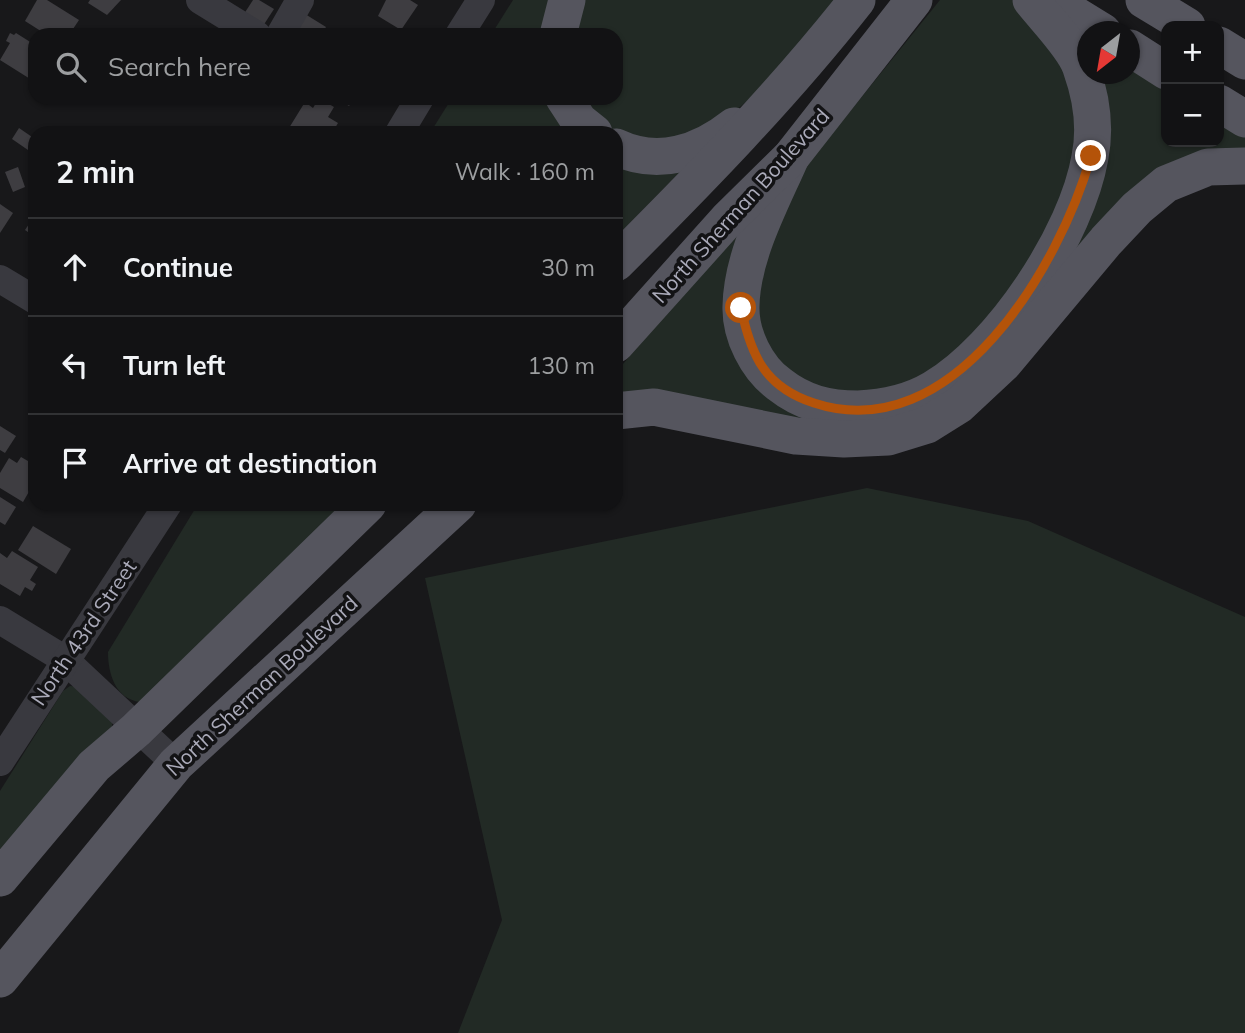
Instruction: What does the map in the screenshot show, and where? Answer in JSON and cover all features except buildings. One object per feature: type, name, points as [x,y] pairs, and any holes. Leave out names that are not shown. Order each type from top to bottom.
[{"type":"main road","points":[[560,28],[568,0]]},
{"type":"main road","points":[[623,256],[735,145],[857,0]]},
{"type":"main road","points":[[791,157],[746,268],[741,308],[747,339],[764,373],[795,397],[833,409],[869,409],[903,402],[934,388],[990,339],[1030,290],[1079,195],[1091,156],[1092,111],[1080,65],[1031,0]]},
{"type":"main road","points":[[1051,0],[1084,21]]},
{"type":"main road","points":[[1144,0],[1180,21]]},
{"type":"main road","name":"North Sherman Boulevard","points":[[623,336],[727,220],[791,157],[909,6]]},
{"type":"main road","points":[[1224,48],[1245,61]]},
{"type":"main road","points":[[1140,55],[1161,68]]},
{"type":"main road","points":[[623,150],[650,157],[694,151],[712,144],[790,82]]},
{"type":"main road","points":[[569,105],[585,126]]},
{"type":"main road","points":[[1224,106],[1245,119]]},
{"type":"main road","points":[[623,410],[654,407],[784,434],[844,439],[888,437],[927,425],[959,405],[1004,363],[1106,241],[1137,208],[1166,184],[1208,167],[1245,166]]},
{"type":"main road","points":[[0,878],[94,766],[136,730],[361,511]]},
{"type":"main road","name":"North Sherman Boulevard","points":[[0,979],[176,764],[450,511]]},
{"type":"street","points":[[200,0],[246,28]]},
{"type":"street","points":[[284,28],[300,0]]},
{"type":"street","points":[[463,28],[481,0]]},
{"type":"street","points":[[403,126],[416,105]]},
{"type":"street","points":[[0,279],[28,296]]},
{"type":"street","name":"North 43rd Street","points":[[0,762],[64,659],[90,627],[164,511]]},
{"type":"street","points":[[0,620],[64,659],[136,730],[176,764]]},
{"type":"shaded area","points":[[513,0],[556,0],[547,28],[495,28]]},
{"type":"shaded area","points":[[579,0],[837,0],[757,93],[724,120],[664,145],[623,135],[623,126],[606,126],[591,117],[583,105],[623,105],[623,28],[569,28]]},
{"type":"shaded area","points":[[940,0],[1012,0],[1030,15],[1055,45],[1081,107],[1069,187],[1021,280],[950,360],[908,386],[867,397],[801,387],[757,342],[750,282],[792,183]]},
{"type":"shaded area","points":[[1140,70],[1161,81],[1161,147],[1224,147],[1224,116],[1245,129],[1245,151],[1187,164],[1140,192],[1101,230],[996,364],[954,399],[903,423],[867,430],[830,430],[688,402],[652,397],[623,397],[623,364],[751,217],[734,256],[726,287],[731,329],[742,357],[758,381],[780,401],[805,415],[834,422],[864,423],[896,416],[928,402],[958,383],[985,360],[1033,306],[1070,244],[1095,177],[1103,143],[1105,126],[1100,84],[1140,84]]},
{"type":"shaded area","points":[[448,105],[558,105],[571,126],[434,126]]},
{"type":"shaded area","points":[[623,160],[686,166],[623,230]]},
{"type":"shaded area","points":[[867,488],[1028,521],[1245,617],[1245,1033],[458,1033],[502,920],[425,578]]},
{"type":"shaded area","points":[[194,511],[338,511],[140,702],[124,696],[115,684],[109,668],[108,652]]},
{"type":"shaded area","points":[[70,686],[79,687],[112,722],[112,728],[0,854],[0,791],[63,691]]},
{"type":"route","points":[[741,308],[747,339],[764,373],[795,397],[833,409],[869,409],[903,402],[934,388],[966,364],[1013,314],[1048,261],[1079,195],[1091,156]]}]
